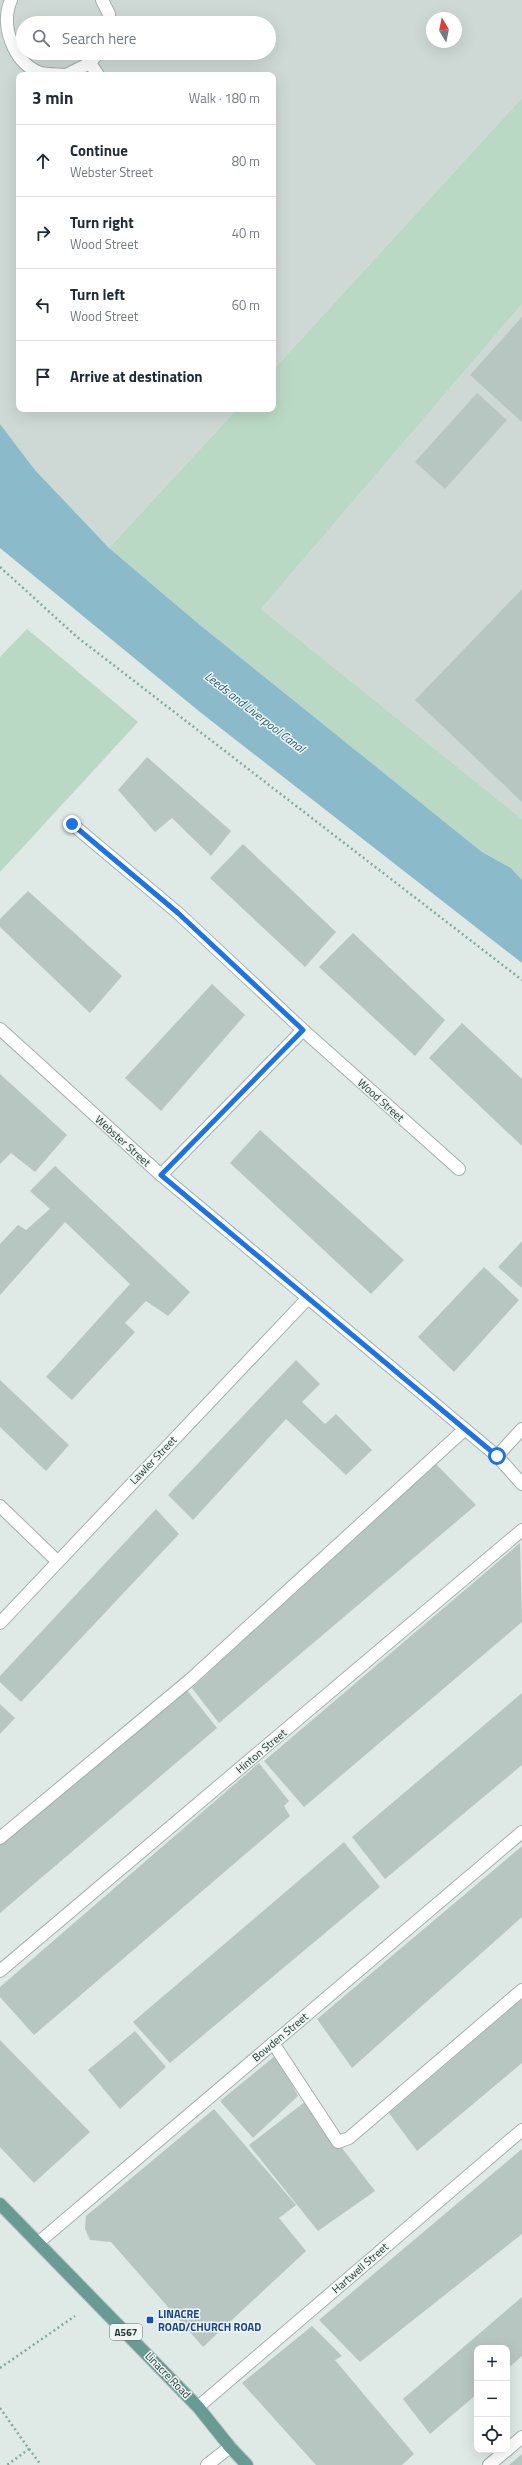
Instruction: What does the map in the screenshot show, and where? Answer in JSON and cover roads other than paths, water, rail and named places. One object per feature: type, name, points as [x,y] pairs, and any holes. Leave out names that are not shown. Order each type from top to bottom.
[{"type":"main road","name":"Linacre Road","points":[[0,2204],[39,2242],[198,2407],[230,2448],[247,2465]]},
{"type":"street","points":[[11,0],[7,5],[2,33],[16,57]]},
{"type":"street","points":[[102,0],[108,16]]},
{"type":"street","points":[[21,60],[39,72]]},
{"type":"street","points":[[72,72],[90,63],[92,60]]},
{"type":"street","points":[[90,63],[96,72]]},
{"type":"street","name":"Wood Street","points":[[72,824],[178,913],[303,1030],[458,1169]]},
{"type":"street","name":"Webster Street","points":[[0,1029],[161,1175],[497,1456],[522,1484]]},
{"type":"street","points":[[161,1175],[303,1030]]},
{"type":"street","name":"Lawler Street","points":[[0,1623],[56,1562],[308,1298]]},
{"type":"street","points":[[0,1838],[191,1679],[465,1429]]},
{"type":"street","points":[[497,1456],[522,1429]]},
{"type":"street","points":[[0,1506],[56,1562]]},
{"type":"street","name":"Hinton Street","points":[[0,1971],[522,1530]]},
{"type":"street","name":"Bowden Street","points":[[39,2242],[522,1832]]},
{"type":"street","points":[[273,2043],[338,2142],[349,2138],[522,1990]]},
{"type":"street","name":"Hartwell Street","points":[[198,2407],[522,2130]]},
{"type":"street","points":[[510,2447],[522,2437]]},
{"type":"street","points":[[207,2465],[230,2448]]},
{"type":"street","points":[[489,2465],[503,2453]]},
{"type":"water","name":"Leeds and Liverpool Canal","points":[[0,424],[35,470],[109,548],[200,625],[482,852],[511,868],[522,880],[522,963],[200,712],[0,548]]},
{"type":"place","name":"LINACRE ROAD/CHURCH ROAD","points":[[150,2320]]}]
